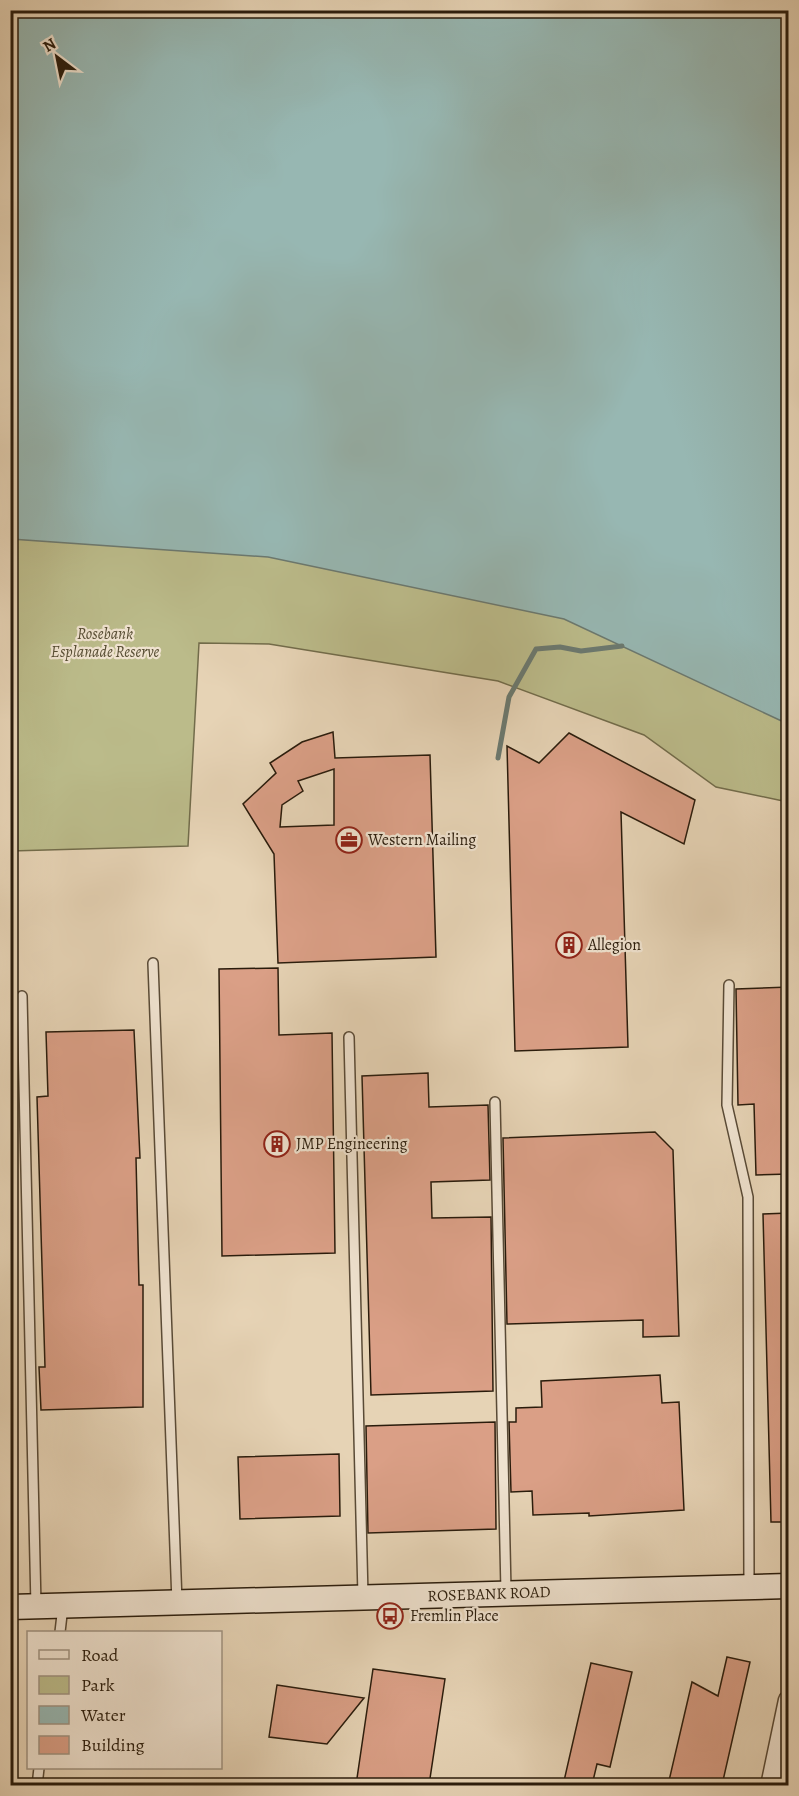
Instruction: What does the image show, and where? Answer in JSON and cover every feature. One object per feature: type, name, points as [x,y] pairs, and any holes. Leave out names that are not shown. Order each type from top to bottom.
[{"type":"main road","name":"ROSEBANK ROAD","points":[[10,1607],[789,1586]]},
{"type":"street","points":[[770,1785],[789,1700]]},
{"type":"lane","points":[[153,963],[177,1603]]},
{"type":"lane","points":[[729,985],[727,1105],[748,1197],[749,1587]]},
{"type":"lane","points":[[22,996],[36,1606]]},
{"type":"lane","points":[[349,1037],[363,1598]]},
{"type":"lane","points":[[495,1102],[507,1594]]},
{"type":"lane","points":[[60,1631],[63,1606]]},
{"type":"lane","points":[[37,1785],[39,1769]]},
{"type":"green space","name":"Rosebank Esplanade Reserve","points":[[10,11],[788,11],[788,802],[716,787],[644,735],[498,681],[269,644],[199,643],[188,846],[11,851]]},
{"type":"water","points":[[10,11],[788,11],[788,724],[564,619],[268,557],[11,539]]},
{"type":"building","name":"Western Mailing","points":[[333,732],[335,758],[430,755],[436,957],[278,963],[274,854],[243,804],[276,773],[270,763],[302,742]],"holes":[[[334,769],[334,825],[280,827],[282,805],[303,791],[298,781]]]},
{"type":"building","name":"Allegion","points":[[569,733],[695,800],[684,844],[621,812],[628,1047],[515,1051],[507,746],[539,763]]},
{"type":"building","name":"JMP Engineering","points":[[278,968],[279,1035],[332,1033],[335,1253],[222,1256],[219,969]]},
{"type":"building","points":[[789,987],[789,1174],[756,1175],[754,1104],[738,1105],[736,989]]},
{"type":"building","points":[[134,1030],[140,1158],[136,1158],[139,1285],[143,1285],[143,1407],[41,1410],[39,1367],[45,1367],[37,1097],[48,1096],[46,1032]]},
{"type":"building","points":[[428,1073],[429,1107],[488,1105],[490,1180],[431,1182],[432,1218],[491,1217],[493,1391],[371,1395],[362,1076]]},
{"type":"building","points":[[655,1132],[673,1150],[679,1336],[643,1337],[643,1320],[507,1324],[503,1138]]},
{"type":"building","points":[[789,1213],[789,1522],[771,1522],[763,1214]]},
{"type":"building","points":[[660,1375],[662,1403],[679,1402],[684,1510],[589,1516],[589,1513],[533,1515],[532,1491],[511,1492],[509,1422],[516,1422],[516,1408],[542,1407],[541,1381]]},
{"type":"building","points":[[495,1422],[496,1529],[368,1533],[366,1426]]},
{"type":"building","points":[[339,1454],[340,1516],[240,1519],[238,1457]]},
{"type":"building","points":[[727,1657],[750,1662],[722,1785],[668,1785],[692,1682],[718,1696]]},
{"type":"building","points":[[591,1663],[632,1672],[610,1767],[597,1764],[592,1785],[584,1785],[564,1781]]},
{"type":"building","points":[[373,1669],[445,1679],[429,1785],[356,1785]]},
{"type":"building","points":[[277,1685],[364,1698],[327,1744],[269,1737]]},
{"type":"waterway","points":[[498,758],[509,697],[536,649],[560,647],[581,651],[622,646]]},
{"type":"place","name":"Western Mailing","points":[[349,840]]},
{"type":"place","name":"Allegion","points":[[569,945]]},
{"type":"place","name":"JMP Engineering","points":[[277,1144]]},
{"type":"place","name":"Fremlin Place","points":[[390,1616]]}]
